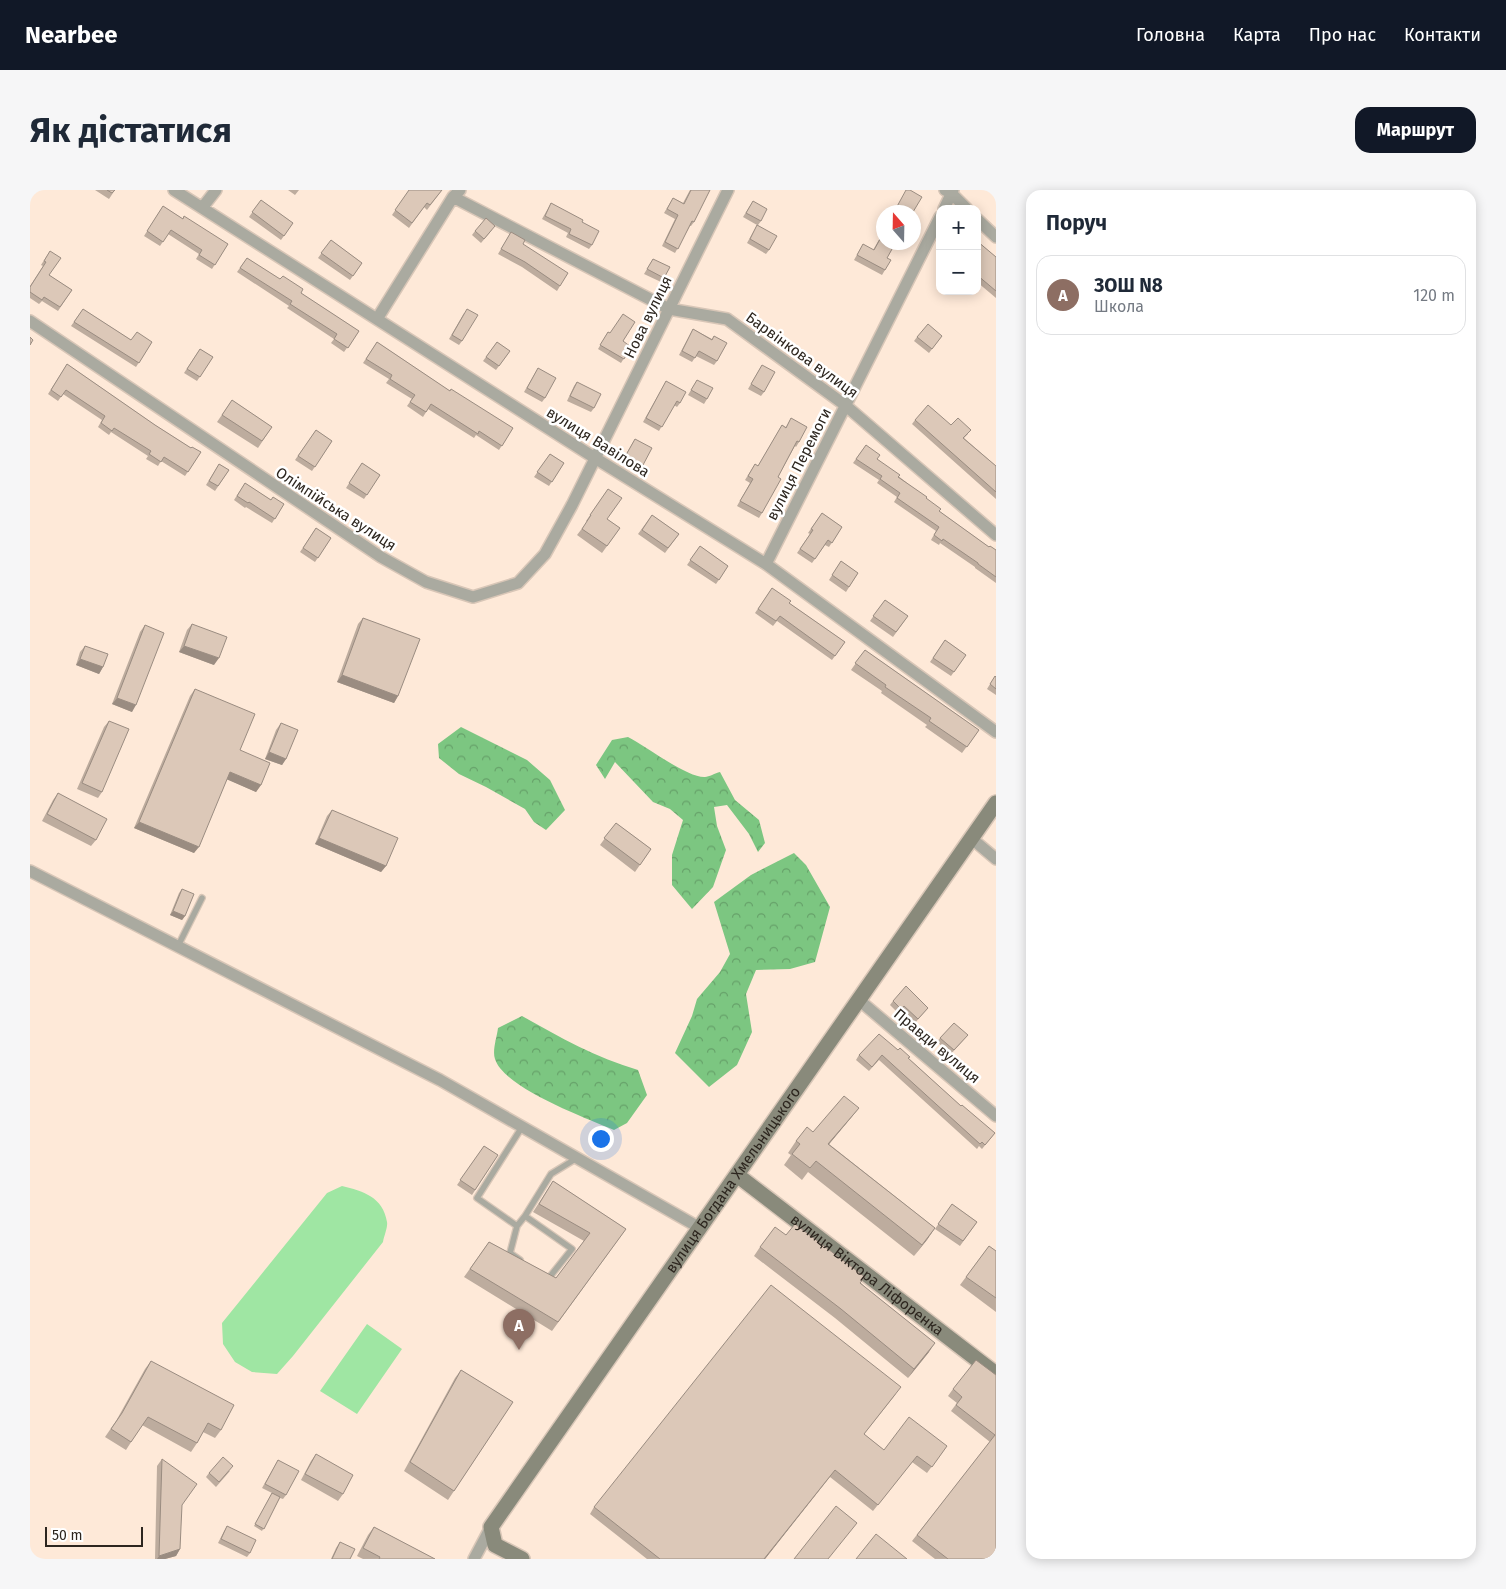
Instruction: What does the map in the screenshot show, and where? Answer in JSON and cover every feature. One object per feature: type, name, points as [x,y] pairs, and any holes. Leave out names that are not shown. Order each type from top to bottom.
[{"type":"street","name":"вулиця Вавілова","points":[[174,190],[595,458],[766,564],[996,732]]},
{"type":"street","points":[[202,208],[216,190]]},
{"type":"street","name":"Нова вулиця","points":[[595,458],[728,190]]},
{"type":"street","points":[[945,205],[950,191],[963,205]]},
{"type":"street","points":[[377,319],[456,194]]},
{"type":"street","name":"Барвінкова вулиця","points":[[456,194],[669,308],[727,319],[845,405],[996,535]]},
{"type":"street","points":[[981,223],[996,237]]},
{"type":"street","name":"вулиця Перемоги","points":[[766,564],[936,225]]},
{"type":"street","name":"Олімпійська вулиця","points":[[30,321],[381,557],[426,582],[473,597],[518,583],[545,554],[595,458]]},
{"type":"street","name":"вулиця Богдана Хмельницького","points":[[474,1559],[491,1527],[996,803]]},
{"type":"street","points":[[971,838],[996,859]]},
{"type":"street","points":[[30,871],[440,1080],[700,1228]]},
{"type":"street","name":"Правди вулиця","points":[[858,1000],[996,1116]]},
{"type":"street","name":"вулиця Віктора Ліфоренка","points":[[737,1174],[996,1374]]},
{"type":"street","points":[[491,1527],[495,1545],[522,1559]]},
{"type":"lane","points":[[178,946],[202,898]]},
{"type":"lane","points":[[517,1226],[477,1198],[522,1127]]},
{"type":"lane","points":[[525,1263],[510,1252],[517,1226],[551,1174],[577,1158]]},
{"type":"lane","points":[[525,1216],[572,1249],[548,1279],[540,1274]]},
{"type":"green space","points":[[461,727],[527,760],[550,780],[565,810],[546,830],[534,822],[525,809],[459,774],[439,758],[438,744]]},
{"type":"green space","points":[[628,737],[666,761],[697,776],[705,777],[720,772],[735,800],[759,820],[765,843],[758,852],[749,834],[727,805],[714,807],[717,826],[726,850],[713,887],[692,909],[672,885],[672,855],[683,820],[670,809],[653,802],[615,762],[605,779],[596,765],[612,740]]},
{"type":"green space","points":[[794,853],[806,865],[830,907],[815,962],[790,969],[756,970],[746,994],[752,1032],[737,1065],[709,1087],[675,1053],[692,1016],[697,999],[720,972],[730,954],[714,902],[751,875]]},
{"type":"green space","points":[[522,1016],[593,1053],[638,1070],[647,1095],[627,1123],[614,1130],[585,1118],[529,1091],[513,1081],[502,1070],[494,1056],[498,1028]]},
{"type":"green space","points":[[342,1186],[371,1196],[377,1201],[385,1213],[387,1224],[383,1242],[277,1374],[252,1372],[235,1362],[223,1344],[222,1323],[327,1193]]},
{"type":"green space","points":[[367,1324],[402,1349],[357,1414],[320,1391]]},
{"type":"building","points":[[409,190],[442,190],[430,205],[427,203],[412,223],[395,210]]},
{"type":"building","points":[[691,190],[710,190],[678,249],[665,242],[678,215],[667,209],[673,198],[684,204]]},
{"type":"building","points":[[906,190],[910,190],[922,197],[917,205],[898,205]]},
{"type":"building","points":[[261,200],[293,223],[284,236],[252,212]]},
{"type":"building","points":[[753,201],[767,209],[761,221],[746,213]]},
{"type":"building","points":[[551,203],[599,231],[592,245],[569,234],[571,229],[545,216]]},
{"type":"building","points":[[163,206],[183,219],[184,216],[228,244],[215,265],[199,255],[202,250],[171,230],[163,242],[147,231]]},
{"type":"building","points":[[486,218],[495,226],[484,239],[475,231]]},
{"type":"building","points":[[757,225],[777,236],[769,250],[750,239]]},
{"type":"building","points":[[511,232],[525,240],[523,244],[568,273],[560,286],[525,262],[501,249]]},
{"type":"building","points":[[331,240],[362,263],[353,276],[321,253]]},
{"type":"building","points":[[863,244],[874,250],[876,246],[876,250],[892,250],[887,258],[891,260],[885,270],[857,255]]},
{"type":"building","points":[[981,244],[996,257],[996,291],[981,278]]},
{"type":"building","points":[[50,251],[61,258],[49,275],[72,290],[60,307],[44,297],[42,300],[30,292],[30,287],[46,262],[44,261]]},
{"type":"building","points":[[247,258],[280,279],[283,276],[303,289],[301,293],[359,331],[348,348],[334,339],[337,334],[290,304],[292,301],[240,268]]},
{"type":"building","points":[[653,259],[670,267],[664,278],[647,269]]},
{"type":"building","points":[[83,309],[131,340],[137,332],[152,342],[139,363],[74,322]]},
{"type":"building","points":[[467,309],[478,315],[462,341],[452,335]]},
{"type":"building","points":[[623,314],[635,322],[623,341],[631,347],[624,359],[600,345]]},
{"type":"building","points":[[928,324],[942,336],[932,349],[917,337]]},
{"type":"building","points":[[693,329],[712,340],[714,336],[727,343],[717,361],[699,351],[695,358],[682,351]]},
{"type":"building","points":[[377,342],[450,391],[451,389],[513,428],[502,446],[479,431],[478,434],[431,404],[426,412],[410,402],[415,395],[390,379],[392,375],[366,359]]},
{"type":"building","points":[[497,342],[510,351],[499,366],[486,357]]},
{"type":"building","points":[[200,349],[213,357],[200,377],[187,369]]},
{"type":"building","points":[[67,364],[155,425],[191,448],[201,452],[188,472],[164,457],[161,462],[149,454],[151,451],[114,428],[112,431],[101,423],[105,416],[66,390],[61,397],[51,390]]},
{"type":"building","points":[[762,365],[775,372],[764,392],[751,384]]},
{"type":"building","points":[[538,368],[556,378],[545,398],[527,388]]},
{"type":"building","points":[[697,380],[713,388],[707,399],[691,390]]},
{"type":"building","points":[[666,381],[686,392],[680,403],[677,401],[662,427],[646,418]]},
{"type":"building","points":[[577,382],[601,394],[594,408],[570,396]]},
{"type":"building","points":[[232,400],[272,427],[262,441],[222,415]]},
{"type":"building","points":[[928,405],[951,425],[958,418],[971,430],[963,438],[996,466],[996,492],[915,420]]},
{"type":"building","points":[[791,418],[807,427],[799,442],[797,441],[778,477],[781,479],[762,513],[740,501],[753,479],[748,476],[755,464],[758,466],[782,425],[786,428]]},
{"type":"building","points":[[316,430],[332,441],[315,467],[298,456]]},
{"type":"building","points":[[635,439],[652,448],[643,465],[626,455]]},
{"type":"building","points":[[866,445],[880,455],[877,459],[900,475],[898,477],[927,497],[941,509],[939,511],[996,550],[996,577],[943,539],[942,541],[934,535],[939,527],[897,498],[900,493],[880,479],[882,476],[856,459]]},
{"type":"building","points":[[550,454],[564,463],[552,482],[537,472]]},
{"type":"building","points":[[362,463],[380,475],[367,495],[349,483]]},
{"type":"building","points":[[219,464],[229,470],[218,486],[209,481]]},
{"type":"building","points":[[245,483],[271,500],[273,497],[284,504],[275,519],[237,496]]},
{"type":"building","points":[[608,489],[622,498],[607,519],[620,528],[607,546],[582,529]]},
{"type":"building","points":[[822,513],[842,527],[832,543],[828,540],[815,559],[800,549]]},
{"type":"building","points":[[652,515],[679,534],[668,548],[642,530]]},
{"type":"building","points":[[316,528],[331,538],[318,558],[303,548]]},
{"type":"building","points":[[700,546],[728,566],[719,580],[690,560]]},
{"type":"building","points":[[841,561],[858,573],[849,587],[832,575]]},
{"type":"building","points":[[772,588],[791,601],[789,603],[845,642],[835,656],[780,616],[776,621],[758,609]]},
{"type":"building","points":[[885,600],[908,616],[896,632],[873,616]]},
{"type":"building","points":[[363,618],[420,639],[398,696],[342,675]]},
{"type":"building","points":[[192,624],[227,637],[219,658],[184,646]]},
{"type":"building","points":[[145,625],[164,633],[136,705],[117,698]]},
{"type":"building","points":[[945,640],[966,655],[954,672],[933,658]]},
{"type":"building","points":[[85,646],[108,654],[103,667],[80,659]]},
{"type":"building","points":[[865,650],[979,730],[967,747],[929,721],[931,718],[885,687],[886,685],[855,663]]},
{"type":"building","points":[[996,677],[996,689],[990,684]]},
{"type":"building","points":[[195,689],[255,714],[240,750],[270,763],[261,785],[230,772],[199,847],[139,822]]},
{"type":"building","points":[[109,721],[129,729],[102,792],[82,783]]},
{"type":"building","points":[[281,723],[298,730],[286,759],[269,752]]},
{"type":"building","points":[[58,793],[107,819],[96,840],[47,814]]},
{"type":"building","points":[[332,810],[398,838],[386,866],[319,838]]},
{"type":"building","points":[[616,823],[651,849],[640,865],[604,838]]},
{"type":"building","points":[[182,889],[194,894],[185,916],[173,911]]},
{"type":"building","points":[[906,986],[928,1008],[918,1019],[904,1006],[901,1009],[893,1001]]},
{"type":"building","points":[[954,1023],[968,1035],[954,1050],[940,1038]]},
{"type":"building","points":[[879,1034],[898,1050],[900,1048],[910,1057],[908,1058],[961,1106],[995,1133],[985,1145],[982,1142],[980,1144],[882,1055],[872,1067],[859,1055]]},
{"type":"building","points":[[844,1096],[859,1108],[828,1144],[935,1228],[922,1245],[816,1161],[810,1168],[792,1154],[800,1144],[796,1141],[807,1127],[813,1132]]},
{"type":"building","points":[[484,1146],[498,1155],[475,1190],[460,1180]]},
{"type":"building","points":[[553,1181],[626,1229],[558,1322],[470,1269],[489,1242],[556,1278],[590,1233],[539,1204]]},
{"type":"building","points":[[952,1204],[977,1222],[963,1241],[938,1224]]},
{"type":"building","points":[[795,1224],[865,1277],[860,1283],[935,1343],[914,1369],[841,1309],[760,1247],[775,1227],[786,1235]]},
{"type":"building","points":[[989,1246],[996,1251],[996,1298],[966,1277]]},
{"type":"building","points":[[771,1285],[901,1387],[864,1434],[884,1450],[909,1417],[947,1446],[932,1467],[917,1456],[878,1505],[835,1470],[764,1559],[660,1559],[594,1507]]},
{"type":"building","points":[[976,1360],[996,1375],[996,1559],[948,1559],[917,1535],[995,1435],[956,1405],[962,1397],[953,1389]]},
{"type":"building","points":[[151,1361],[234,1405],[221,1430],[208,1423],[197,1443],[148,1417],[131,1442],[111,1429]]},
{"type":"building","points":[[461,1370],[513,1402],[454,1491],[410,1462]]},
{"type":"building","points":[[316,1454],[353,1475],[343,1494],[305,1474]]},
{"type":"building","points":[[223,1457],[233,1466],[219,1482],[209,1473]]},
{"type":"building","points":[[162,1459],[197,1484],[182,1505],[180,1549],[159,1556]]},
{"type":"building","points":[[278,1460],[299,1471],[286,1495],[265,1484]]},
{"type":"building","points":[[272,1493],[280,1497],[264,1529],[255,1524]]},
{"type":"building","points":[[836,1506],[857,1523],[828,1559],[794,1559]]},
{"type":"building","points":[[227,1526],[256,1540],[250,1553],[221,1539]]},
{"type":"building","points":[[374,1527],[435,1559],[379,1559],[380,1557],[363,1548]]},
{"type":"building","points":[[876,1534],[907,1559],[856,1559]]},
{"type":"building","points":[[340,1542],[355,1549],[350,1559],[332,1559]]},
{"type":"place","name":"ЗОШ N8","points":[[519,1350]]}]
